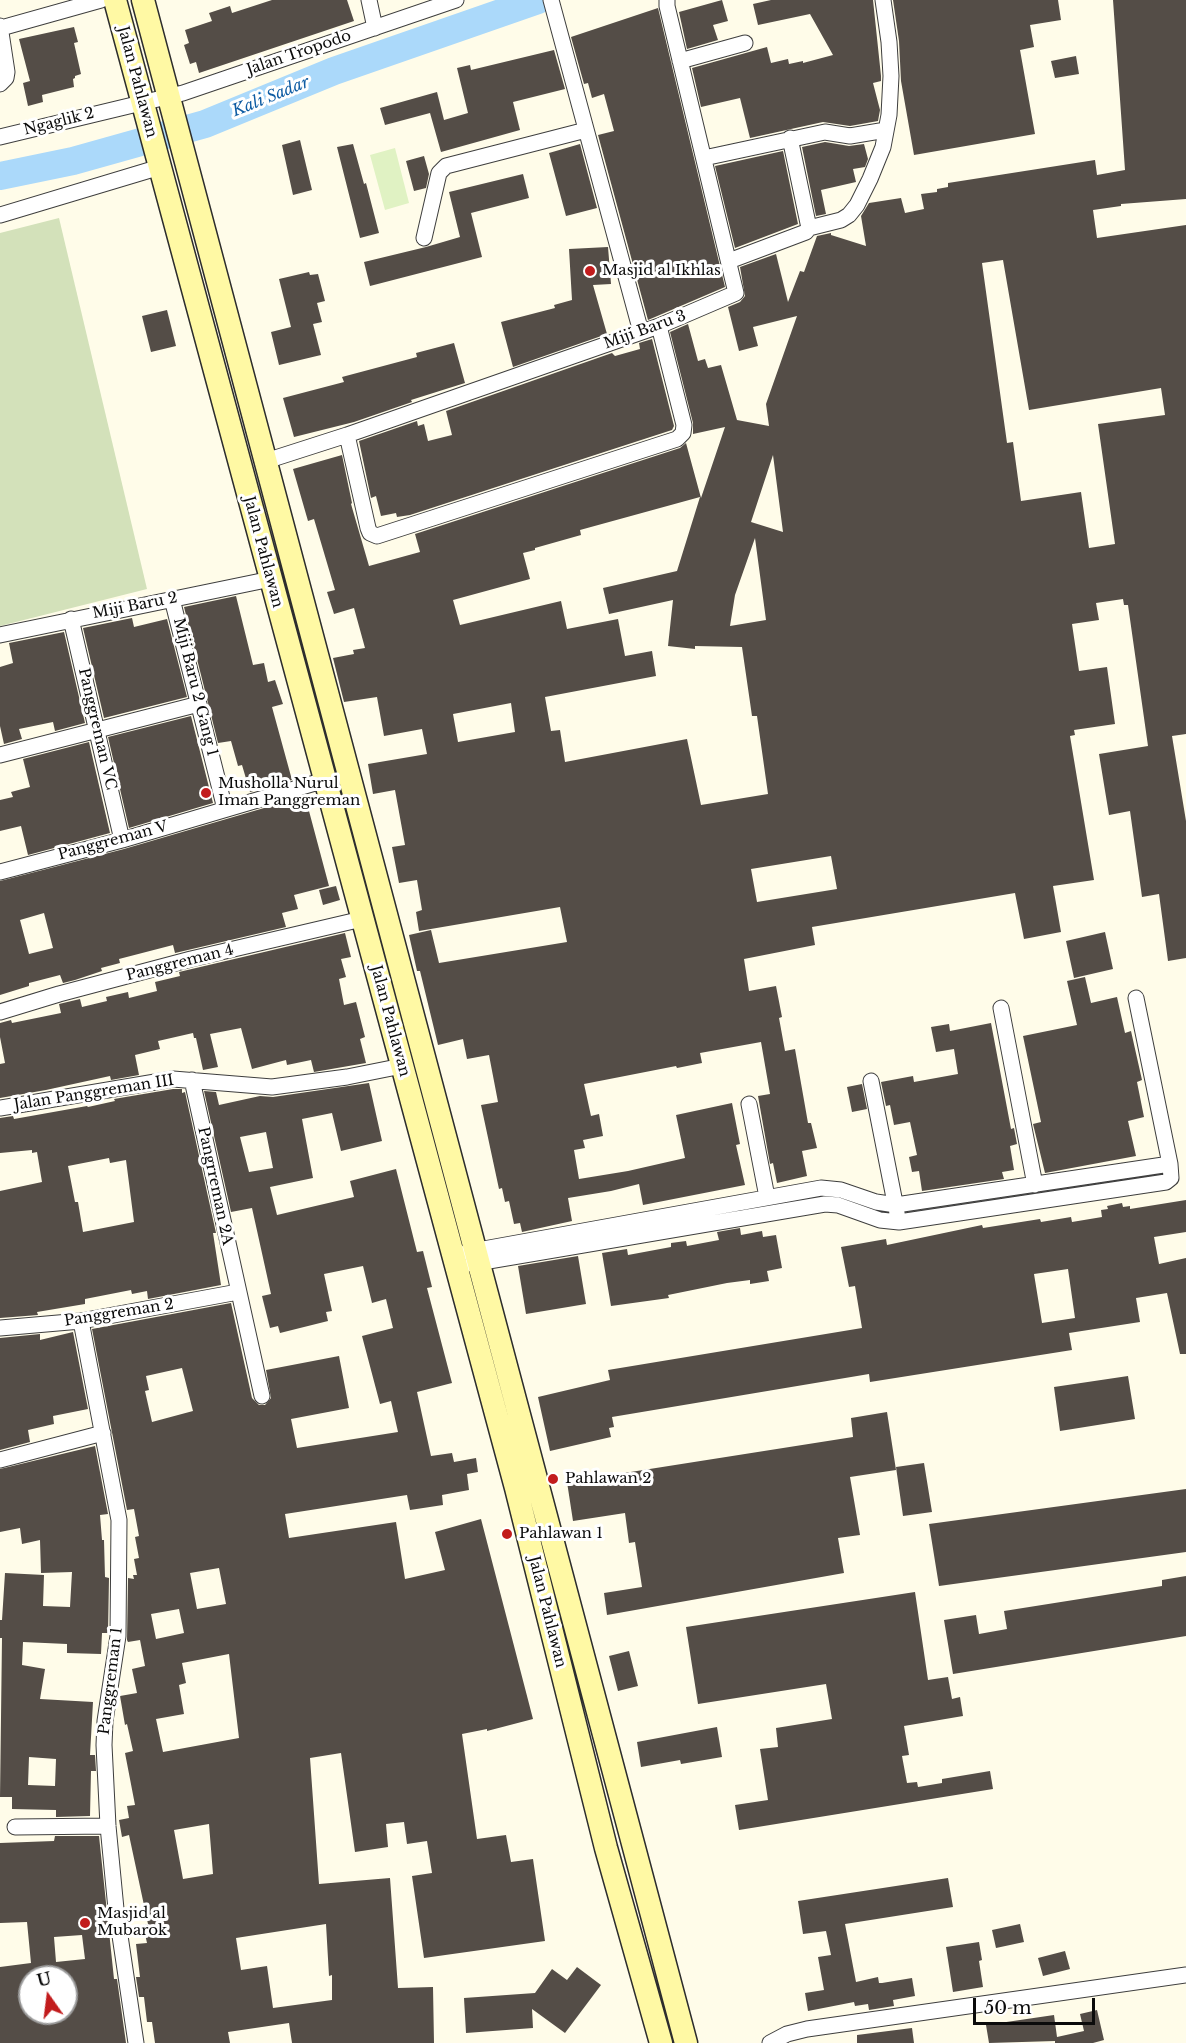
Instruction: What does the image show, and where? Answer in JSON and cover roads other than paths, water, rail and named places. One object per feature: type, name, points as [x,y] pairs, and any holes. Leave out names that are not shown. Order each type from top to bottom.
[{"type":"main road","name":"Jalan Pahlawan","points":[[115,0],[455,1261],[527,1486],[686,2043]]},
{"type":"main road","name":"Jalan Pahlawan","points":[[143,0],[269,460],[477,1256],[606,1848],[661,2043]]},
{"type":"main road","points":[[373,958],[397,954]]},
{"type":"street","points":[[0,84],[6,78],[7,72],[0,27],[101,0]]},
{"type":"street","points":[[369,0],[375,28]]},
{"type":"street","name":"Jalan Tropodo","points":[[143,107],[170,102],[183,93],[456,0]]},
{"type":"street","points":[[550,0],[641,332]]},
{"type":"street","points":[[729,261],[806,232],[809,228],[842,220],[852,212],[884,147],[891,76],[883,0]]},
{"type":"street","name":"Miji Baru 3","points":[[269,460],[659,326],[733,296],[736,290],[667,3]]},
{"type":"street","points":[[680,61],[745,43]]},
{"type":"street","name":"Ngaglik 2","points":[[0,137],[117,107],[143,107]]},
{"type":"street","points":[[424,238],[439,173],[446,166],[586,130]]},
{"type":"street","points":[[704,158],[788,138],[825,132],[861,136],[886,130]]},
{"type":"street","points":[[788,138],[809,228]]},
{"type":"street","points":[[0,215],[158,161]]},
{"type":"street","points":[[347,435],[368,528],[370,533],[377,536],[677,439],[683,433],[684,425],[659,326]]},
{"type":"street","name":"Miji Baru 2","points":[[0,635],[271,579]]},
{"type":"street","name":"Miji Baru 2 Gang 1","points":[[172,599],[225,809]]},
{"type":"street","name":"Panggreman VC","points":[[71,619],[122,840]]},
{"type":"street","points":[[0,755],[199,704]]},
{"type":"street","name":"Panggreman V","points":[[0,872],[122,840],[325,780]]},
{"type":"street","name":"Panggreman 4","points":[[0,1012],[191,959],[362,919]]},
{"type":"street","points":[[477,1256],[825,1204],[838,1205],[880,1220],[899,1222],[1166,1182],[1171,1178],[1170,1164],[1136,998]]},
{"type":"street","points":[[1001,1008],[1035,1185]]},
{"type":"street","name":"Jalan Panggreman III","points":[[0,1108],[155,1082],[192,1080],[272,1088],[402,1066]]},
{"type":"street","name":"Pangrreman 2A","points":[[192,1080],[262,1396]]},
{"type":"street","points":[[871,1081],[899,1222]]},
{"type":"street","points":[[749,1104],[766,1197]]},
{"type":"street","points":[[455,1261],[820,1188],[896,1205],[1170,1164]]},
{"type":"street","name":"Panggreman 2","points":[[0,1328],[81,1321],[238,1292]]},
{"type":"street","name":"Panggreman 1","points":[[81,1321],[119,1520],[117,1635],[104,1737],[108,1826],[116,1909],[136,2043]]},
{"type":"street","points":[[0,1460],[103,1433]]},
{"type":"street","points":[[15,1827],[108,1826]]},
{"type":"street","points":[[770,2043],[788,2034],[807,2029],[1186,1975]]},
{"type":"waterway","name":"Kali Sadar","points":[[0,176],[73,161],[205,124],[334,71],[538,0]]},
{"type":"place","name":"Masjid al Ikhlas","points":[[590,271]]},
{"type":"place","name":"Musholla Nurul Iman Panggreman","points":[[206,793]]},
{"type":"place","name":"Pahlawan 2","points":[[553,1479]]},
{"type":"place","name":"Pahlawan 1","points":[[507,1534]]},
{"type":"place","name":"Masjid al Mubarok","points":[[85,1923]]}]
